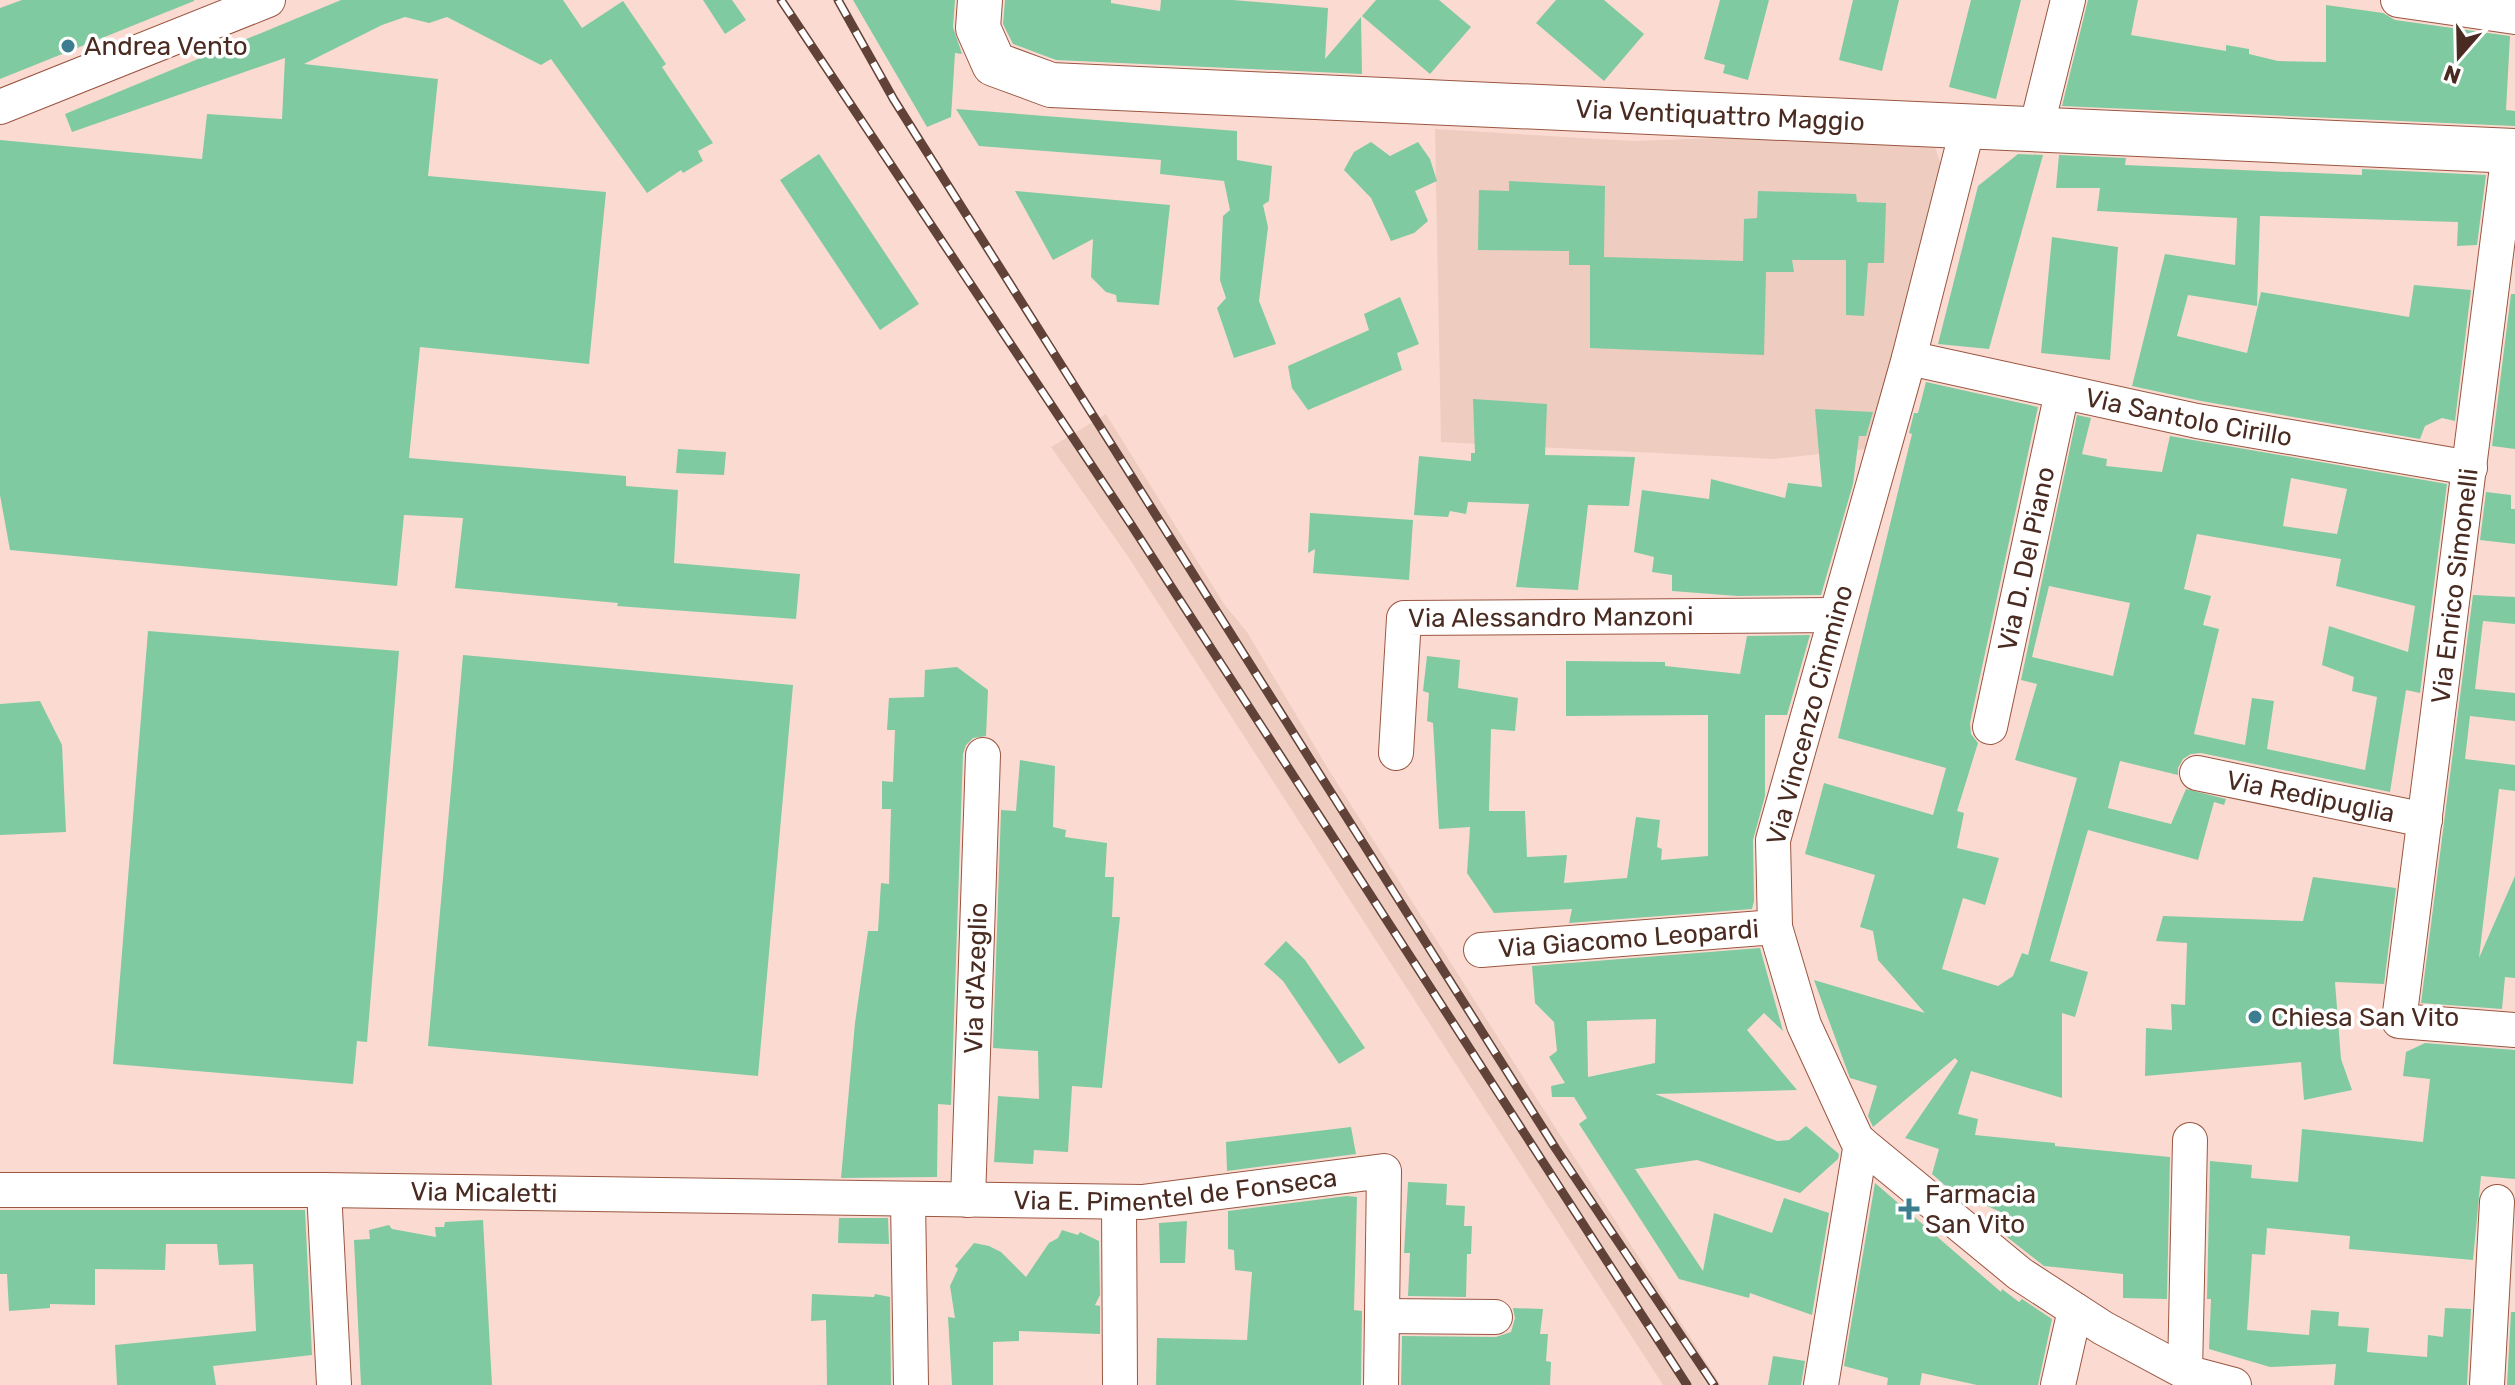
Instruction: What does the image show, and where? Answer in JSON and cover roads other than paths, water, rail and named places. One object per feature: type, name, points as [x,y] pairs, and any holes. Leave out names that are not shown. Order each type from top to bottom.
[{"type":"street","points":[[0,107],[268,0]]},
{"type":"street","name":"Via Ventiquattro Maggio","points":[[980,0],[978,28],[994,64],[1051,85],[2512,151]]},
{"type":"street","points":[[2036,129],[2068,0]]},
{"type":"street","points":[[2398,0],[2515,17]]},
{"type":"street","name":"Via Vincenzo Cimmino","points":[[1968,126],[1909,358],[1773,840],[1775,927],[1804,1025],[1861,1143],[2020,1274],[2075,1310],[2185,1372],[2234,1385]]},
{"type":"street","name":"Via Enrico Simonelli","points":[[2512,151],[2399,1021],[2515,1030]]},
{"type":"street","name":"Via Santolo Cirillo","points":[[1909,358],[2197,421],[2470,468]]},
{"type":"street","name":"Via D. Del Piano","points":[[1990,727],[2062,392]]},
{"type":"street","name":"Via Alessandro Manzoni","points":[[1396,753],[1404,618],[1835,615]]},
{"type":"street","name":"Via d'Azeglio","points":[[968,1200],[983,755]]},
{"type":"street","name":"Via Redipuglia","points":[[2197,773],[2425,820]]},
{"type":"street","name":"Via Giacomo Leopardi","points":[[1481,950],[1775,927]]},
{"type":"street","points":[[2185,1372],[2190,1140]]},
{"type":"street","points":[[1821,1385],[1861,1143]]},
{"type":"street","name":"Via E. Pimentel de Fonseca","points":[[968,1200],[1142,1202],[1384,1171],[1382,1316]]},
{"type":"street","name":"Via Micaletti","points":[[0,1190],[324,1190],[968,1200]]},
{"type":"street","points":[[324,1190],[334,1385]]},
{"type":"street","points":[[908,1200],[911,1385]]},
{"type":"street","points":[[1119,1202],[1120,1385]]},
{"type":"street","points":[[2487,1385],[2497,1202]]},
{"type":"street","points":[[2058,1385],[2075,1310]]},
{"type":"street","points":[[1381,1385],[1382,1316],[1495,1317]]},
{"type":"railway","points":[[781,0],[1132,526],[1687,1385]]},
{"type":"railway","points":[[838,0],[894,100],[1556,1149],[1714,1385]]},
{"type":"place","name":"Andrea Vento","points":[[68,46]]},
{"type":"place","name":"Chiesa San Vito","points":[[2255,1017]]},
{"type":"place","name":"Farmacia San Vito","points":[[1909,1209]]}]
